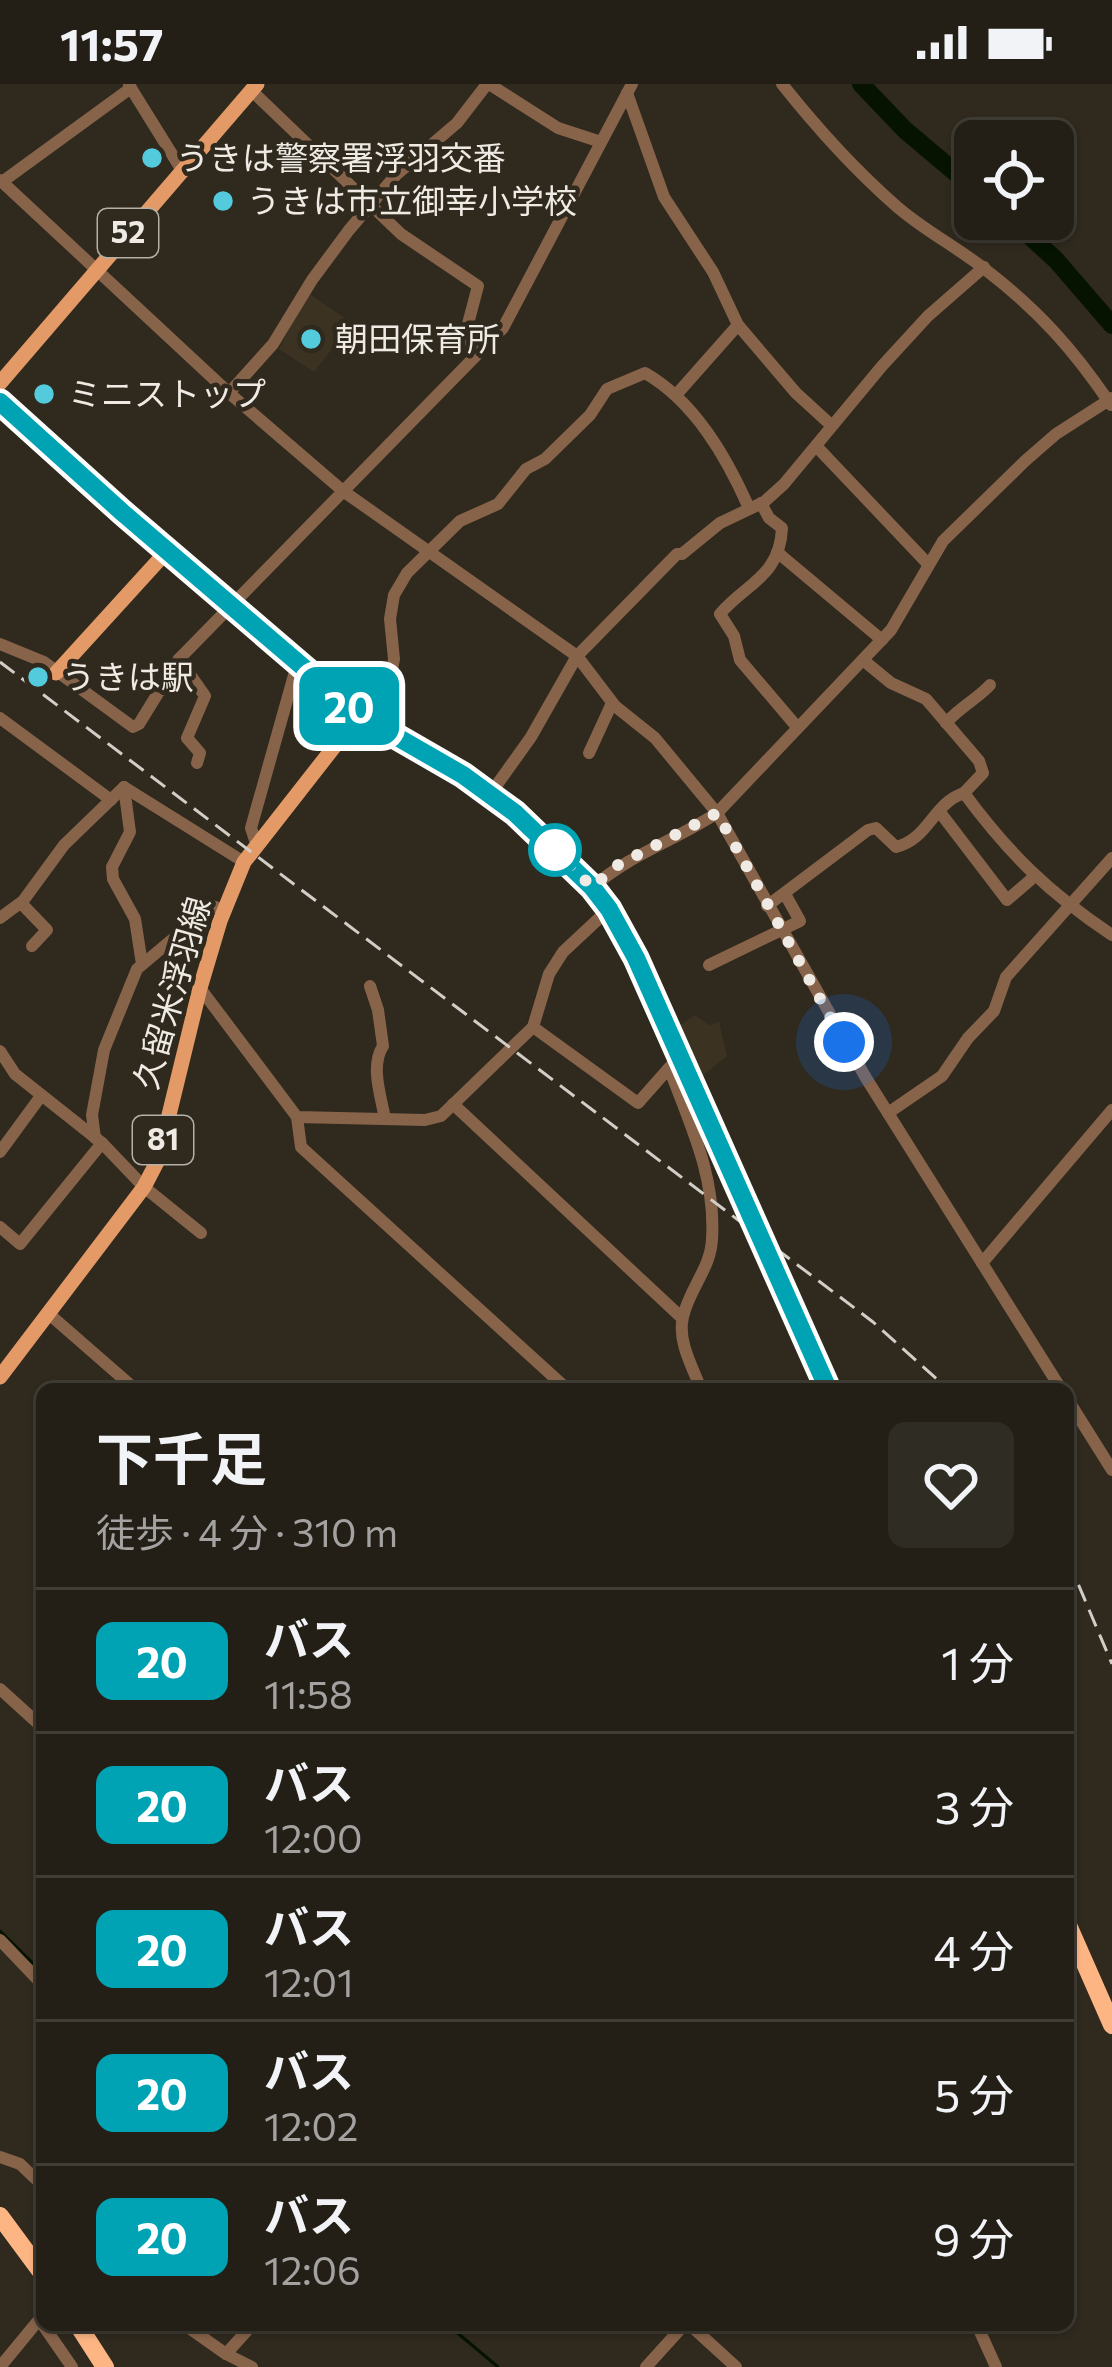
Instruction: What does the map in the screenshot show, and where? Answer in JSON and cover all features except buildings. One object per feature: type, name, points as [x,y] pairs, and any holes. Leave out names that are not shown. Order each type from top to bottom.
[{"type":"highway","points":[[0,402],[367,720],[491,794],[592,887],[609,909],[825,1383]]},
{"type":"highway","points":[[1074,1939],[1112,2025]]},
{"type":"highway","points":[[0,2216],[36,2265]]},
{"type":"highway","points":[[82,2331],[105,2367]]},
{"type":"main road","name":"52","points":[[0,383],[254,87]]},
{"type":"main road","points":[[56,673],[168,550]]},
{"type":"main road","name":"81","points":[[244,862],[367,720]]},
{"type":"main road","name":"久留米浮羽線","points":[[0,1377],[144,1187],[158,1160],[200,988],[244,862]]},
{"type":"street","points":[[229,393],[273,344],[312,280],[370,206],[396,175],[457,124],[488,84],[558,128],[601,142]]},
{"type":"street","points":[[592,887],[618,865],[717,813],[881,640],[943,541],[1025,460],[1111,402],[1083,361],[984,268],[895,205],[840,156],[782,84]]},
{"type":"street","points":[[183,172],[130,86],[1,181],[229,393],[343,490],[577,656],[612,703],[655,738],[717,813],[888,1113],[1057,1383]]},
{"type":"street","points":[[254,87],[400,234],[478,286],[464,335],[478,353]]},
{"type":"street","points":[[0,644],[44,662],[133,727],[139,724],[179,659],[230,603],[503,328],[629,88]]},
{"type":"street","points":[[629,88],[664,197],[713,272],[738,325],[796,393],[831,425]]},
{"type":"street","points":[[491,794],[531,737],[577,656],[677,554],[784,484],[928,316],[984,268]]},
{"type":"street","points":[[676,395],[738,325]]},
{"type":"street","points":[[367,720],[387,696],[394,659],[390,619],[394,596],[407,573],[460,520],[498,504],[526,469],[545,459],[590,415],[610,386],[646,373],[671,387],[728,460],[755,506],[782,528],[776,552],[755,586],[720,614],[734,636],[740,660],[797,727]]},
{"type":"street","points":[[817,447],[928,564]]},
{"type":"street","points":[[776,552],[881,640]]},
{"type":"street","points":[[179,659],[205,695],[187,738],[200,753],[197,763]]},
{"type":"street","points":[[256,843],[251,828],[298,659]]},
{"type":"street","points":[[767,906],[868,830],[876,828],[896,847],[907,844],[925,832],[952,797],[964,793],[982,773],[979,761],[926,699],[890,683],[863,660]]},
{"type":"street","points":[[946,723],[990,685]]},
{"type":"street","points":[[589,753],[612,703]]},
{"type":"street","points":[[0,718],[111,800]]},
{"type":"street","points":[[0,918],[21,903],[64,845],[124,787]]},
{"type":"street","points":[[124,787],[244,862]]},
{"type":"street","points":[[124,787],[130,832],[112,868],[112,879],[135,920],[142,964]]},
{"type":"street","points":[[964,793],[994,834],[1035,876],[1112,935]]},
{"type":"street","points":[[939,811],[1007,901],[1035,876]]},
{"type":"street","points":[[888,1113],[942,1076],[994,1011],[1006,977],[1112,858]]},
{"type":"street","points":[[709,965],[800,921],[785,894]]},
{"type":"street","points":[[21,903],[47,930],[32,946]]},
{"type":"street","points":[[98,1141],[92,1115],[104,1050],[142,964],[212,906],[224,910]]},
{"type":"street","points":[[297,1117],[425,1120],[441,1116],[533,1027],[549,974],[563,952],[609,909]]},
{"type":"street","points":[[370,986],[383,1046],[376,1070],[385,1119]]},
{"type":"street","points":[[200,988],[297,1117],[301,1147],[560,1383]]},
{"type":"street","points":[[533,1027],[638,1103],[675,1062]]},
{"type":"street","points":[[0,1051],[15,1074],[201,1233]]},
{"type":"street","points":[[675,1062],[709,1174],[709,1260],[682,1318],[683,1342],[698,1383]]},
{"type":"street","points":[[0,1153],[41,1096]]},
{"type":"street","points":[[453,1104],[682,1318]]},
{"type":"street","points":[[982,1263],[1112,1110]]},
{"type":"street","points":[[0,1227],[20,1244],[98,1141]]},
{"type":"street","points":[[49,1314],[128,1383]]},
{"type":"street","points":[[1074,1410],[1112,1470]]},
{"type":"street","points":[[0,1689],[36,1722]]},
{"type":"street","points":[[0,1940],[36,1978]]},
{"type":"street","points":[[0,2157],[20,2164],[36,2179]]},
{"type":"street","points":[[0,2367],[36,2328]]},
{"type":"street","points":[[49,2331],[72,2367]]},
{"type":"street","points":[[193,2331],[252,2367]]},
{"type":"street","points":[[226,2354],[247,2331]]},
{"type":"street","points":[[646,2367],[681,2331]]},
{"type":"street","points":[[694,2331],[736,2367]]},
{"type":"street","points":[[980,2331],[996,2367]]},
{"type":"shaded area","name":"朝田保育所","points":[[308,293],[352,323],[314,372],[279,349]]},
{"type":"shaded area","points":[[695,1015],[709,1025],[719,1022],[727,1056],[700,1078],[676,1028]]},
{"type":"waterway","points":[[861,84],[954,171]]},
{"type":"waterway","points":[[1034,240],[1112,325]]},
{"type":"waterway","points":[[0,1931],[36,1966]]},
{"type":"waterway","points":[[455,2331],[498,2367]]},
{"type":"railway","points":[[0,662],[873,1322],[941,1383]]},
{"type":"railway","points":[[1074,1574],[1112,1664]]},
{"type":"bus line","name":"20","points":[[0,402],[359,715],[491,794],[592,887],[636,958],[825,1383]]},
{"type":"place","name":"うきは警察署浮羽交番","points":[[152,158]]},
{"type":"place","name":"うきは市立御幸小学校","points":[[223,201]]},
{"type":"place","name":"朝田保育所","points":[[311,339]]},
{"type":"place","name":"ミニストップ","points":[[44,394]]},
{"type":"place","name":"うきは駅","points":[[38,677]]},
{"type":"route","points":[[555,850],[592,887],[618,865],[717,813],[844,1042]]}]
